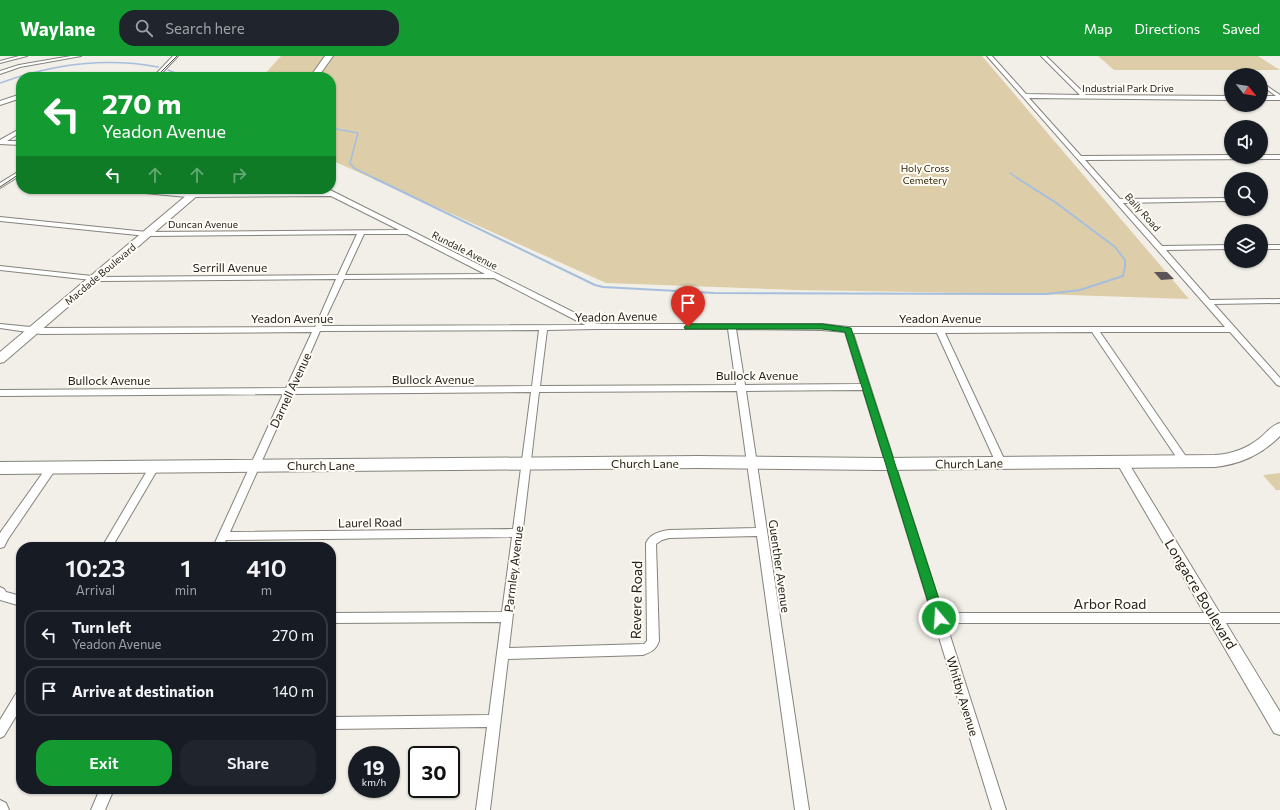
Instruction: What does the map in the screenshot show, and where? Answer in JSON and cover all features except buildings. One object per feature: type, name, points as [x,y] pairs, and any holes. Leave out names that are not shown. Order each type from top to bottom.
[{"type":"main road","points":[[318,72],[329,56]]},
{"type":"main road","name":"Macdade Boulevard","points":[[0,359],[194,194]]},
{"type":"main road","name":"Church Lane","points":[[0,468],[752,462],[890,464],[1223,460],[1244,456],[1260,447],[1280,428]]},
{"type":"street","points":[[0,62],[25,56]]},
{"type":"street","points":[[0,73],[19,66],[79,56]]},
{"type":"street","points":[[159,72],[176,56]]},
{"type":"street","name":"Baily Road","points":[[989,56],[1280,383]]},
{"type":"street","points":[[1043,56],[1085,97]]},
{"type":"street","points":[[1268,88],[1280,97]]},
{"type":"street","name":"Industrial Park Drive","points":[[1025,96],[1224,98]]},
{"type":"street","points":[[1268,98],[1280,97]]},
{"type":"street","points":[[0,103],[16,98]]},
{"type":"street","points":[[1,142],[16,133]]},
{"type":"street","points":[[1,142],[16,143]]},
{"type":"street","points":[[1080,158],[1280,158]]},
{"type":"street","points":[[0,186],[16,175]]},
{"type":"street","points":[[0,177],[16,178]]},
{"type":"street","name":"Rundale Avenue","points":[[333,194],[599,328]]},
{"type":"street","points":[[1118,201],[1224,199]]},
{"type":"street","name":"Duncan Avenue","points":[[0,219],[147,234],[408,232]]},
{"type":"street","name":"Darnell Avenue","points":[[220,542],[361,233]]},
{"type":"street","points":[[1160,248],[1224,247]]},
{"type":"street","points":[[1268,247],[1280,247]]},
{"type":"street","points":[[461,276],[471,271],[469,263]]},
{"type":"street","name":"Serrill Avenue","points":[[0,268],[95,278],[341,278],[495,276]]},
{"type":"street","points":[[1207,302],[1280,302]]},
{"type":"street","points":[[559,329],[572,323],[573,317],[570,313]]},
{"type":"street","name":"Yeadon Avenue","points":[[0,326],[41,331],[559,329],[732,326],[822,327],[848,330],[1232,329]]},
{"type":"street","name":"Guenther Avenue","points":[[732,326],[802,810]]},
{"type":"street","name":"Parmley Avenue","points":[[483,810],[542,329]]},
{"type":"street","points":[[1094,329],[1184,461]]},
{"type":"street","name":"Whitby Avenue","points":[[848,330],[999,810]]},
{"type":"street","points":[[940,330],[1001,463]]},
{"type":"street","name":"Bullock Avenue","points":[[0,393],[866,387]]},
{"type":"street","name":"Longacre Boulevard","points":[[1122,462],[1280,727]]},
{"type":"street","points":[[0,544],[52,467]]},
{"type":"street","points":[[110,542],[154,467]]},
{"type":"street","name":"Revere Road","points":[[502,654],[647,649],[654,641],[653,540],[661,535],[669,534],[762,532]]},
{"type":"street","name":"Laurel Road","points":[[223,536],[517,533]]},
{"type":"street","points":[[0,592],[2,596],[16,600]]},
{"type":"street","points":[[336,618],[507,617]]},
{"type":"street","name":"Arbor Road","points":[[939,618],[1280,618]]},
{"type":"street","points":[[0,732],[16,705]]},
{"type":"street","points":[[336,723],[494,721]]},
{"type":"street","points":[[98,810],[105,794]]},
{"type":"green space","name":"Holy Cross Cemetery","points":[[281,56],[982,56],[1189,299],[1038,294],[796,290],[606,283],[336,162],[336,72],[267,72]]},
{"type":"green space","points":[[1098,56],[1258,56],[1280,70],[1268,70],[1268,68],[1224,68],[1224,70],[1114,70]]},
{"type":"green space","points":[[1280,473],[1280,490],[1276,490],[1263,475]]},
{"type":"waterway","points":[[38,72],[58,67],[98,63],[138,64],[158,67]]},
{"type":"waterway","points":[[168,70],[173,72]]},
{"type":"waterway","points":[[0,83],[16,78]]},
{"type":"waterway","points":[[336,129],[358,133],[350,163],[354,168],[374,178]]},
{"type":"waterway","points":[[1010,173],[1019,179]]},
{"type":"waterway","points":[[374,178],[595,285],[603,287],[714,293],[1047,294],[1080,290],[1123,276],[1125,260],[1115,247],[1055,202],[1017,178]]},
{"type":"tram line","points":[[161,72],[177,56]]},
{"type":"tram line","points":[[0,187],[16,176]]},
{"type":"route","points":[[688,327],[822,327],[848,330],[939,618]]}]
